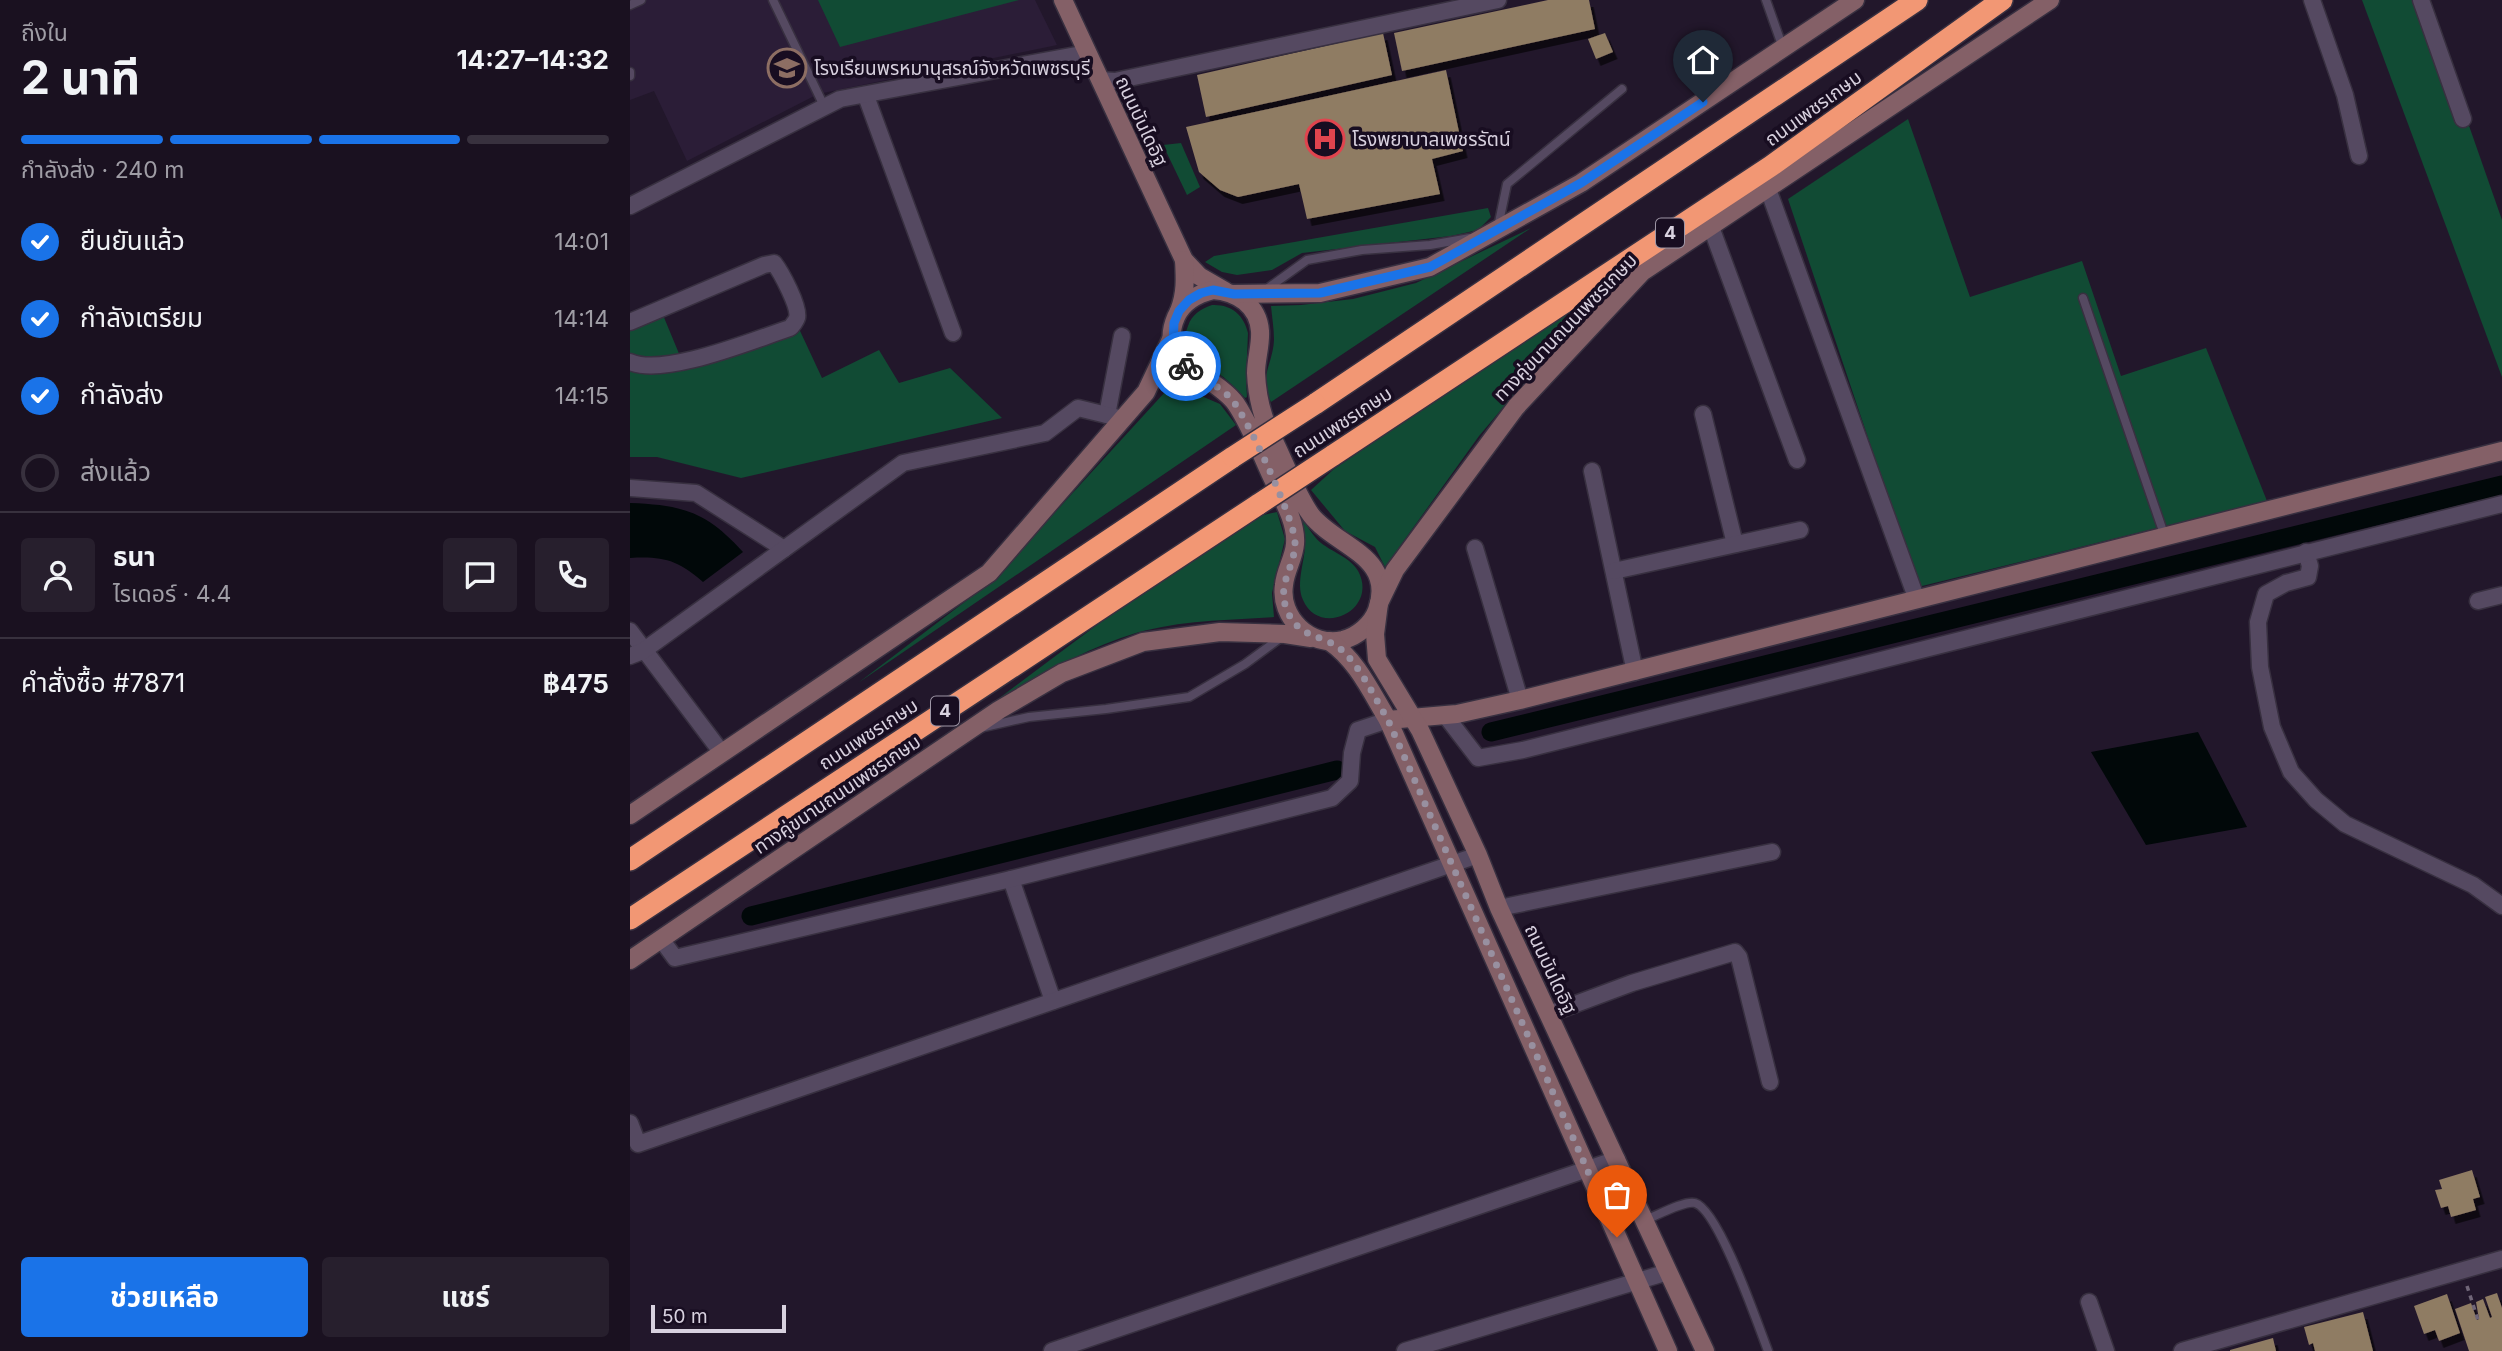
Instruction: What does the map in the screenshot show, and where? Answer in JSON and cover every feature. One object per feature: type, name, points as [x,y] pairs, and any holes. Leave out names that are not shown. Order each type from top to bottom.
[{"type":"highway","name":"ถนนเพชรเกษม","points":[[630,860],[1917,0]]},
{"type":"highway","name":"ถนนเพชรเกษม","points":[[630,919],[1771,166],[2001,0]]},
{"type":"main road","name":"ถนนบันไดอิฐ","points":[[1063,0],[1184,260],[1199,276],[1229,293]]},
{"type":"main road","points":[[1179,311],[1189,300],[1213,290],[1259,295],[1320,293],[1430,267],[1581,183],[1855,0]]},
{"type":"main road","name":"ทางคู่ขนานถนนเพชรเกษม","points":[[1380,603],[1395,570],[1516,407],[1643,272],[2050,0]]},
{"type":"main road","name":"ถนนบันไดอิฐ","points":[[1172,335],[1184,299],[1184,260]]},
{"type":"main road","points":[[1229,293],[1251,307],[1260,330],[1256,370],[1264,423],[1310,514],[1373,565],[1380,581],[1380,603],[1367,627],[1342,640],[1323,640]]},
{"type":"main road","points":[[630,815],[989,573],[1115,417],[1146,392],[1172,335]]},
{"type":"main road","points":[[1172,335],[1173,344],[1181,360],[1189,369],[1217,384],[1235,403],[1249,428],[1291,518],[1296,543],[1284,581],[1286,610],[1294,624],[1305,633],[1343,651],[1356,666],[1388,720],[1668,1351]]},
{"type":"main road","points":[[1388,720],[1445,715],[1520,701],[2502,451]]},
{"type":"main road","name":"ถนนบันไดอิฐ","points":[[1380,603],[1375,634],[1377,659],[1412,718],[1478,855],[1499,908],[1705,1351]]},
{"type":"main road","name":"ทางคู่ขนานถนนเพชรเกษม","points":[[630,960],[967,732],[1062,673],[1143,642],[1220,632],[1285,634],[1323,640]]},
{"type":"street","points":[[1100,80],[1115,81],[1498,0]]},
{"type":"street","points":[[2312,0],[2345,95],[2359,156]]},
{"type":"street","points":[[2421,0],[2463,119]]},
{"type":"street","points":[[630,206],[840,99],[1087,53]]},
{"type":"street","points":[[866,96],[953,333]]},
{"type":"street","points":[[1768,189],[1917,600]]},
{"type":"street","points":[[1711,227],[1797,460]]},
{"type":"street","points":[[630,322],[774,263],[797,310],[797,318],[790,328],[698,357],[671,365],[639,366],[630,362]]},
{"type":"street","points":[[636,653],[903,463],[1045,433],[1078,408],[1115,417],[1122,336]]},
{"type":"street","points":[[1703,414],[1735,544]]},
{"type":"street","points":[[1592,471],[1635,672]]},
{"type":"street","points":[[630,488],[696,494],[784,549]]},
{"type":"street","points":[[1445,715],[1478,758],[1523,750],[2502,504]]},
{"type":"street","points":[[1614,571],[1800,530]]},
{"type":"street","points":[[1475,548],[1520,701]]},
{"type":"street","points":[[2306,552],[2310,566],[2308,577],[2286,583],[2266,594],[2258,622],[2260,667],[2272,727],[2291,772],[2316,800],[2345,824],[2473,885],[2502,906]]},
{"type":"street","points":[[2478,601],[2502,595]]},
{"type":"street","points":[[630,631],[636,653],[722,753]]},
{"type":"street","points":[[661,939],[675,958],[1332,798],[1350,781],[1352,753],[1358,730],[1388,720]]},
{"type":"street","points":[[1499,908],[1772,852]]},
{"type":"street","points":[[630,1123],[638,1144],[1478,855]]},
{"type":"street","points":[[1011,878],[1053,1001]]},
{"type":"street","points":[[1549,1014],[1632,983],[1735,952],[1739,957],[1770,1082]]},
{"type":"street","points":[[1052,1351],[1617,1159]]},
{"type":"street","points":[[2182,1351],[2502,1259]]},
{"type":"street","points":[[1405,1351],[1668,1272]]},
{"type":"street","points":[[2089,1302],[2106,1351]]},
{"type":"lane","points":[[630,5],[642,0]]},
{"type":"lane","points":[[773,0],[824,106]]},
{"type":"lane","points":[[1766,0],[1783,48]]},
{"type":"lane","points":[[1259,295],[1307,260],[1362,250],[1430,245],[1493,232],[1507,184],[1622,89]]},
{"type":"lane","points":[[2082,298],[2165,537]]},
{"type":"lane","points":[[967,732],[1030,717],[1189,696],[1245,664],[1285,634]]},
{"type":"lane","points":[[1645,1220],[1686,1203],[1694,1202],[1704,1208],[1726,1245],[1768,1351]]},
{"type":"path","points":[[2462,1270],[2478,1320]]},
{"type":"shaded area","name":"โรงเรียนพรหมานุสรณ์จังหวัดเพชรบุรี","points":[[630,0],[1035,0],[1057,45],[818,94],[687,161],[654,91],[630,100]]},
{"type":"shaded area","points":[[630,503],[665,506],[693,513],[718,528],[743,552],[703,582],[670,561],[630,558]]},
{"type":"shaded area","points":[[2198,732],[2247,827],[2146,845],[2091,752]]},
{"type":"green space","points":[[818,0],[1019,0],[840,47]]},
{"type":"green space","points":[[2362,0],[2425,0],[2502,220],[2502,377]]},
{"type":"green space","points":[[1908,119],[1970,297],[2082,261],[2121,376],[2206,348],[2267,501],[1918,587],[1788,199]]},
{"type":"green space","points":[[1181,143],[1200,187],[1187,195],[1163,145]]},
{"type":"green space","points":[[1488,208],[1491,217],[1478,230],[1451,236],[1302,253],[1272,270],[1237,275],[1222,272],[1205,262],[1214,256]]},
{"type":"green space","points":[[1531,228],[1271,402],[1266,378],[1274,340],[1271,306],[1353,299],[1416,283]]},
{"type":"green space","points":[[1659,248],[1548,354],[1479,436],[1385,567],[1375,547],[1345,531],[1311,490],[1334,469]]},
{"type":"green space","points":[[658,303],[680,356],[794,318],[822,378],[879,350],[899,383],[950,368],[1002,418],[741,478],[657,457],[630,457],[630,315]]},
{"type":"green space","points":[[1212,305],[1225,306],[1236,312],[1246,327],[1245,398],[1224,378],[1197,359],[1188,348],[1186,334],[1192,318],[1197,312]]},
{"type":"green space","points":[[1185,389],[1220,404],[1236,425],[858,683],[979,591],[1015,556],[1165,392]]},
{"type":"green space","points":[[1298,509],[1315,537],[1352,563],[1360,575],[1363,588],[1360,600],[1353,609],[1343,615],[1321,617],[1311,611],[1303,600],[1300,578],[1305,541]]},
{"type":"green space","points":[[1277,512],[1285,539],[1272,593],[1274,617],[1204,621],[1136,633],[1070,660],[970,720],[1145,589],[1259,516]]},
{"type":"building","points":[[1548,0],[1589,0],[1595,29],[1402,71],[1394,33]]},
{"type":"building","points":[[1383,33],[1392,75],[1206,117],[1197,75]]},
{"type":"building","points":[[1605,33],[1613,52],[1596,59],[1588,39]]},
{"type":"building","name":"โรงพยาบาลเพชรรัตน์","points":[[1446,70],[1463,151],[1432,159],[1440,194],[1307,219],[1299,184],[1238,197],[1220,190],[1199,172],[1186,127]]},
{"type":"building","points":[[2472,1170],[2480,1197],[2473,1199],[2476,1210],[2451,1217],[2448,1206],[2441,1208],[2435,1190],[2442,1189],[2439,1180]]},
{"type":"building","points":[[2497,1293],[2502,1308],[2502,1351],[2469,1351],[2455,1309],[2471,1303],[2477,1320],[2476,1302],[2483,1299],[2490,1318],[2492,1317],[2485,1297]]},
{"type":"building","points":[[2447,1294],[2460,1333],[2439,1341],[2435,1330],[2424,1334],[2414,1306]]},
{"type":"building","points":[[2363,1312],[2373,1351],[2315,1351],[2313,1343],[2309,1345],[2304,1327]]},
{"type":"building","points":[[2273,1338],[2276,1351],[2230,1351],[2230,1350]]},
{"type":"waterway","points":[[1491,732],[2502,485]]},
{"type":"waterway","points":[[751,916],[1337,770]]},
{"type":"way so far","points":[[1186,366],[1217,384],[1235,403],[1249,428],[1291,518],[1296,543],[1284,581],[1286,610],[1294,624],[1305,633],[1329,641],[1343,651],[1356,666],[1388,720],[1517,1006],[1617,1237]]},
{"type":"place","name":"โรงเรียนพรหมานุสรณ์จังหวัดเพชรบุรี","points":[[787,68]]},
{"type":"place","name":"โรงพยาบาลเพชรรัตน์","points":[[1325,139]]},
{"type":"route","points":[[1186,366],[1173,344],[1174,323],[1179,311],[1189,300],[1201,293],[1213,290],[1259,295],[1320,293],[1430,267],[1581,183],[1703,102]]}]
